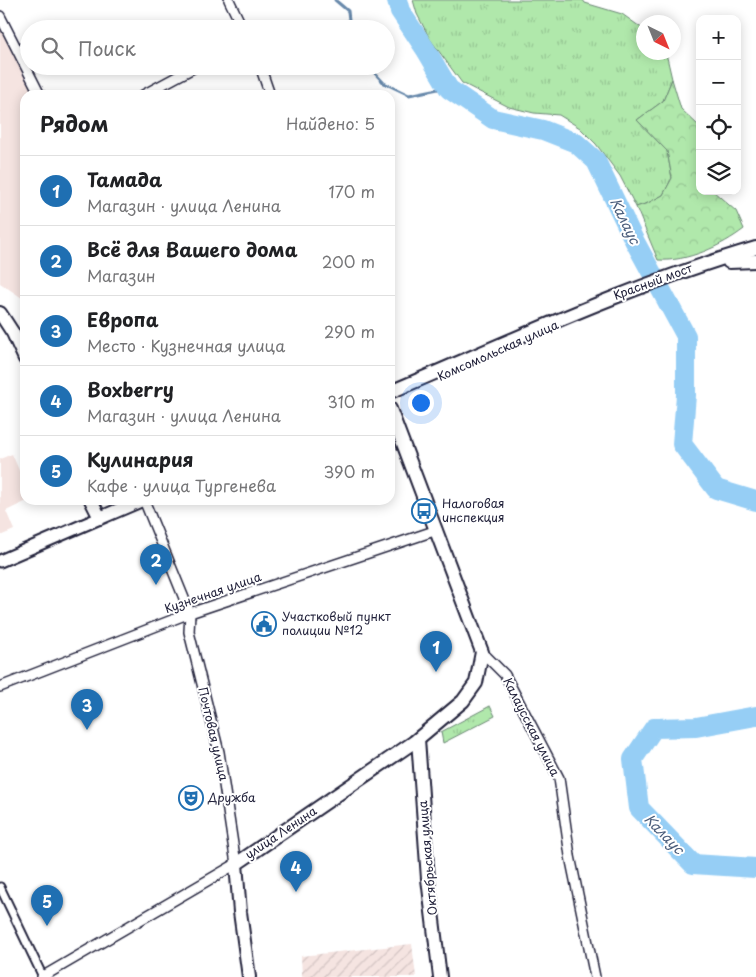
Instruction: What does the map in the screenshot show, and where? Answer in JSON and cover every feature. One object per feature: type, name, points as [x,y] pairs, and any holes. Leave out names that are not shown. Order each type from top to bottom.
[{"type":"main road","points":[[701,264],[756,248]]},
{"type":"main road","points":[[701,264],[756,261]]},
{"type":"main road","name":"Красный мост","points":[[605,300],[701,264]]},
{"type":"main road","points":[[395,390],[605,300]]},
{"type":"main road","name":"Комсомольская улица","points":[[395,396],[526,340],[605,300]]},
{"type":"main road","points":[[0,313],[20,348]]},
{"type":"main road","name":"Калаусская улица","points":[[395,422],[482,652]]},
{"type":"main road","points":[[94,505],[100,518],[131,505]]},
{"type":"main road","name":"улица Ленина","points":[[236,864],[418,739],[463,701],[476,682],[482,652]]},
{"type":"main road","name":"Октябрьская улица","points":[[418,739],[428,878],[440,977]]},
{"type":"main road","name":"Почтовая улица","points":[[236,864],[240,912],[249,977]]},
{"type":"street","points":[[229,0],[238,20]]},
{"type":"street","points":[[0,16],[20,56]]},
{"type":"street","points":[[30,75],[37,90]]},
{"type":"street","points":[[152,90],[181,75]]},
{"type":"street","points":[[263,75],[268,90]]},
{"type":"street","name":"Почтовая улица","points":[[145,505],[190,613],[189,632],[219,752],[236,864]]},
{"type":"street","points":[[0,561],[100,518]]},
{"type":"street","name":"Кузнечная улица","points":[[0,687],[190,613],[437,530]]},
{"type":"street","name":"Калаусская улица","points":[[482,652],[505,675],[559,778],[570,856],[595,977]]},
{"type":"street","name":"улица Ленина","points":[[43,977],[236,864]]},
{"type":"street","points":[[0,887],[43,977]]},
{"type":"shaded area","points":[[0,28],[20,67],[20,75],[24,75],[31,90],[20,90],[20,297],[0,283]]},
{"type":"shaded area","points":[[12,454],[20,472],[20,504],[6,511],[14,530],[0,536],[0,459]]},
{"type":"shaded area","points":[[412,944],[416,977],[302,977],[301,956]]},
{"type":"green space","points":[[413,0],[583,0],[585,3],[622,14],[636,24],[636,60],[668,60],[672,79],[663,101],[637,120],[667,151],[672,178],[663,195],[636,207],[620,176],[596,144],[580,128],[559,115],[534,113],[509,107],[462,83],[430,39],[417,14]]},
{"type":"green space","points":[[672,79],[681,109],[696,123],[696,195],[718,195],[736,211],[744,229],[704,252],[669,260],[658,260],[636,207],[663,195],[672,178],[667,151],[637,120],[663,101]]},
{"type":"green space","points":[[490,706],[495,716],[443,743],[441,732]]},
{"type":"waterway","points":[[335,0],[348,11],[349,20]]},
{"type":"waterway","name":"Калаус","points":[[397,0],[400,11],[449,89],[493,119],[543,130],[576,143],[596,161],[634,240],[686,336],[686,395],[682,444],[716,489],[756,501]]},
{"type":"waterway","points":[[376,75],[384,83],[409,95],[448,87]]},
{"type":"waterway","name":"Калаус","points":[[756,716],[696,727],[654,728],[633,759],[639,808],[693,864],[756,868]]},
{"type":"place","name":"Налоговая инспекция","points":[[424,511]]},
{"type":"place","name":"Всё для Вашего дома","points":[[156,585]]},
{"type":"place","name":"Участковый пункт полиции №12","points":[[264,624]]},
{"type":"place","name":"Тамада","points":[[436,672]]},
{"type":"place","name":"Европа","points":[[87,730]]},
{"type":"place","name":"Дружба","points":[[191,798]]},
{"type":"place","name":"Boxberry","points":[[296,892]]},
{"type":"place","name":"Кулинария","points":[[47,926]]}]
